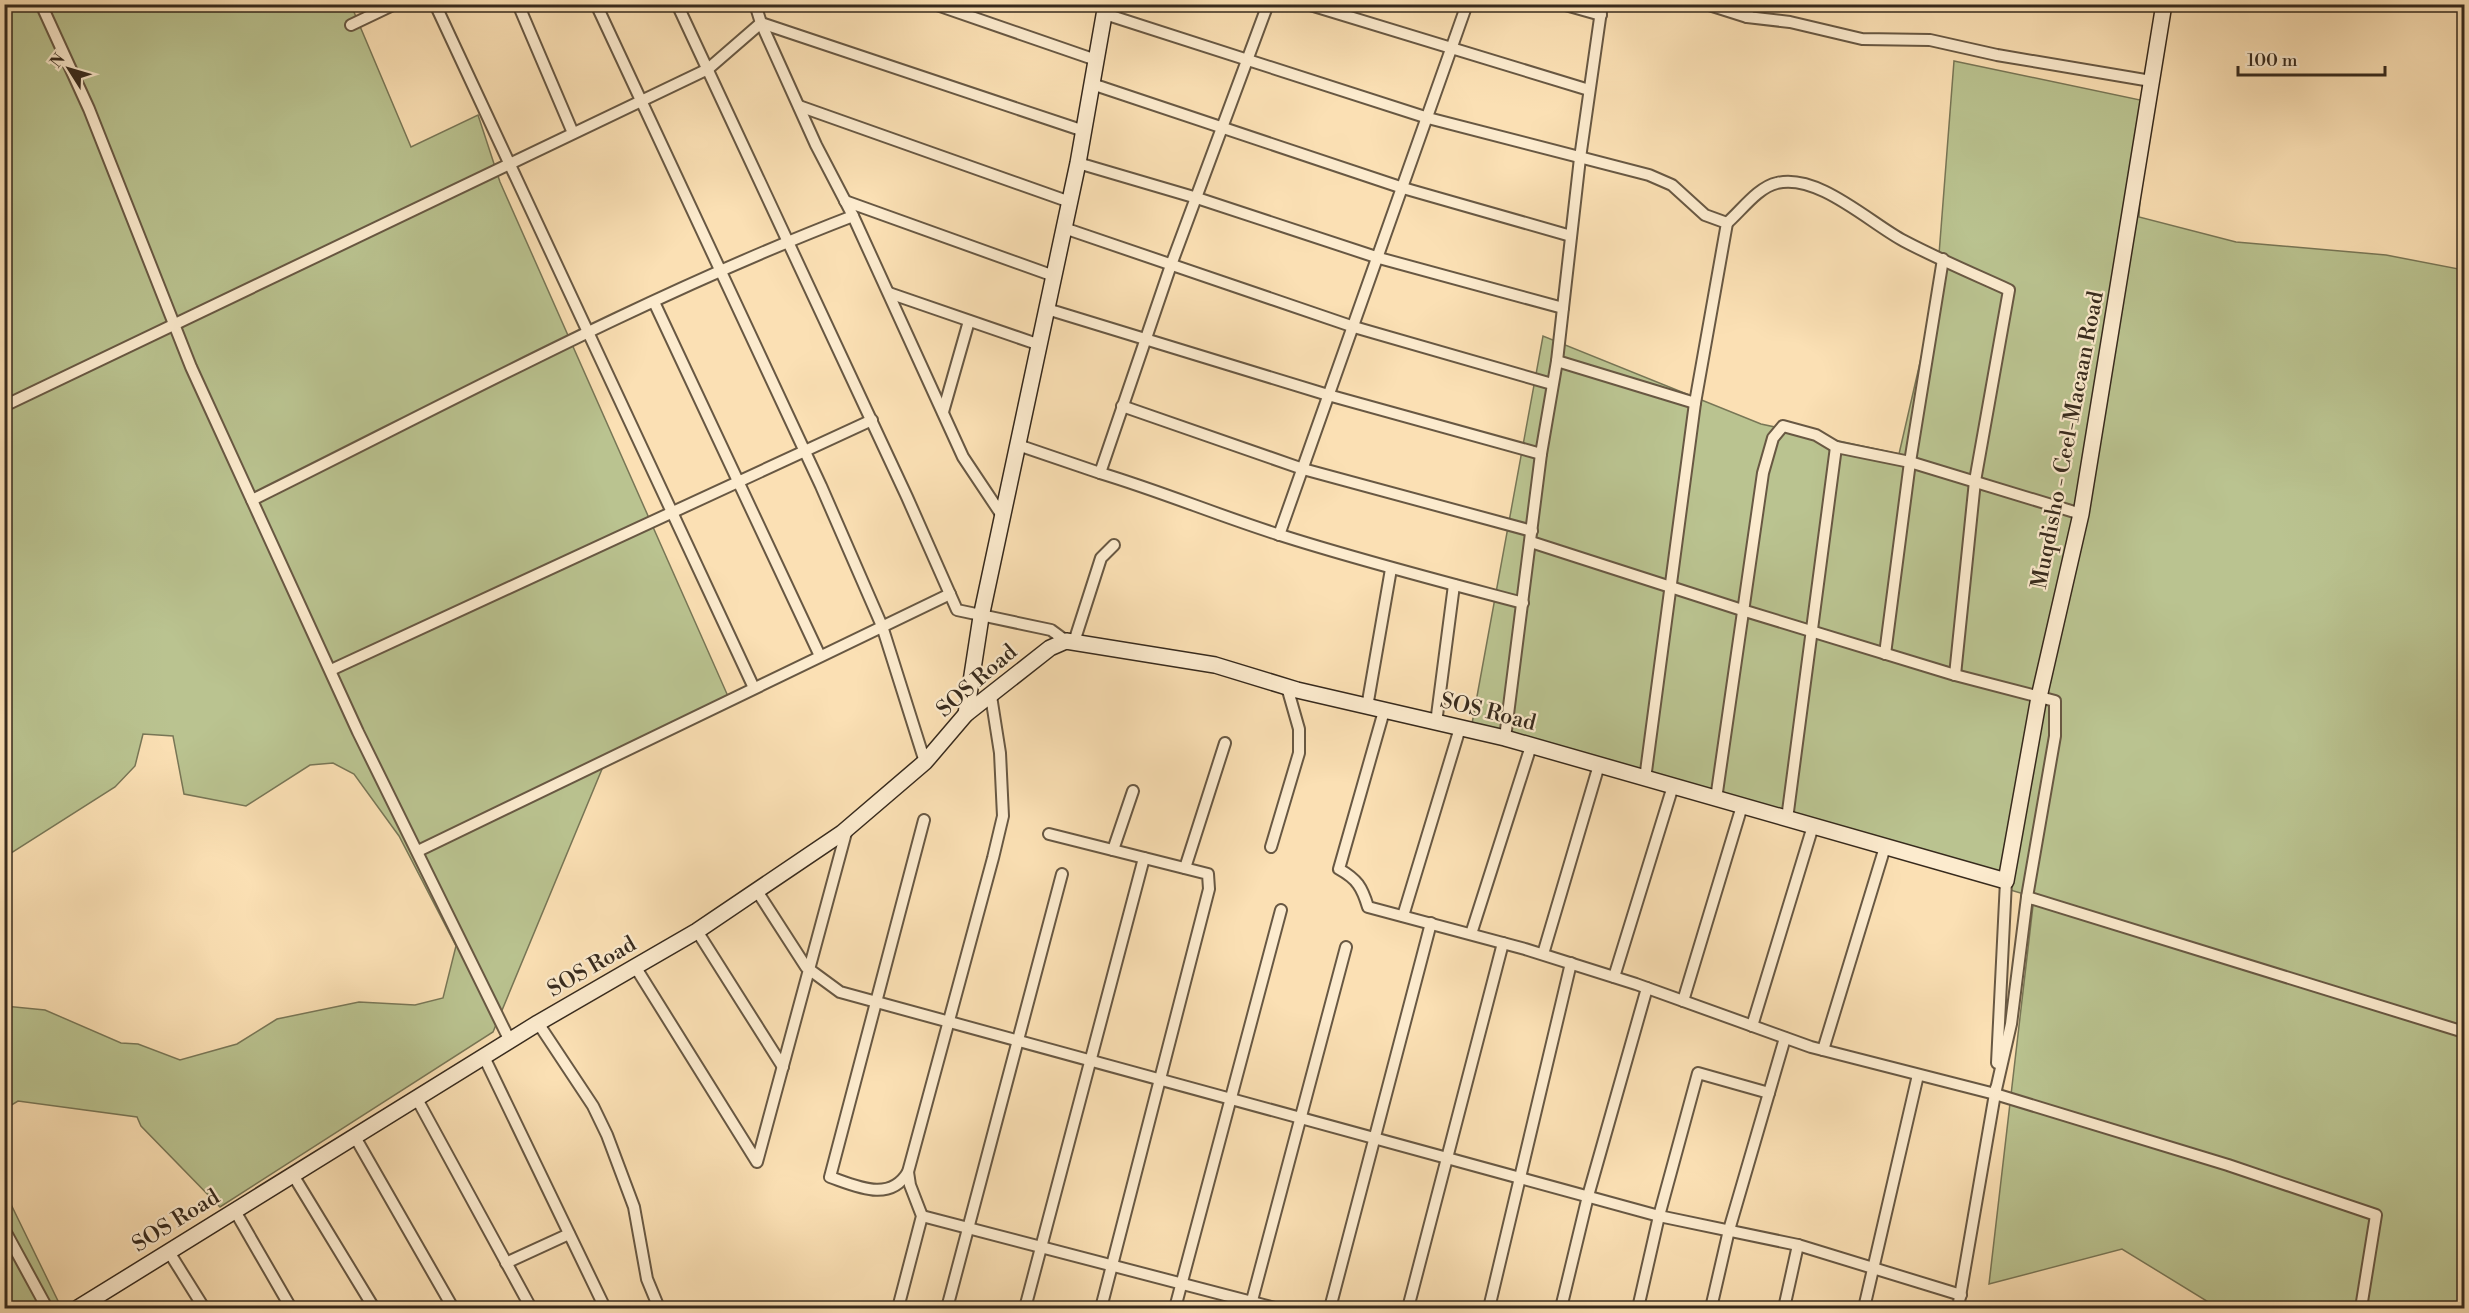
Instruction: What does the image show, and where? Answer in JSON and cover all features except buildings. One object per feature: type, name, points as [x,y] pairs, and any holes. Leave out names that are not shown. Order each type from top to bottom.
[{"type":"street","points":[[41,4],[89,109],[175,326],[252,500],[331,670],[510,1041]]},
{"type":"street","points":[[351,26],[395,4]]},
{"type":"street","points":[[435,4],[754,688]]},
{"type":"street","points":[[518,4],[573,133]]},
{"type":"street","points":[[596,4],[719,273],[804,451],[882,626],[925,762]]},
{"type":"street","points":[[677,4],[872,420],[957,610],[981,617],[1051,630],[1070,642],[1101,558],[1114,545]]},
{"type":"street","points":[[755,4],[799,106],[889,293],[963,457],[1003,517]]},
{"type":"street","points":[[934,4],[1096,60]]},
{"type":"street","points":[[1100,473],[1171,265],[1268,4]]},
{"type":"street","points":[[1307,4],[1589,90]]},
{"type":"street","points":[[1279,535],[1467,4]]},
{"type":"street","points":[[1505,738],[1541,454],[1557,361],[1589,90],[1602,10],[1562,4]]},
{"type":"street","points":[[1706,4],[1747,17],[1790,22],[1862,39],[1930,40],[1997,55],[2151,81]]},
{"type":"street","points":[[1747,17],[1749,4]]},
{"type":"street","name":"Muqdisho - Ceel-Macaan Road","points":[[2006,881],[2039,697],[2081,514],[2164,4]]},
{"type":"street","points":[[966,714],[981,617],[1070,202],[1106,9],[1246,60],[1428,118],[1649,175],[1672,185],[1705,215],[1726,223]]},
{"type":"street","points":[[4,406],[708,69],[761,22]]},
{"type":"street","points":[[761,22],[1084,131]]},
{"type":"street","points":[[1092,84],[1403,188],[1571,236]]},
{"type":"street","points":[[799,106],[1070,202]]},
{"type":"street","points":[[1078,163],[1197,198],[1378,258],[1563,308]]},
{"type":"street","points":[[1645,778],[1673,588],[1695,403],[1726,223],[1759,193],[1777,183],[1806,184],[1835,196],[1904,241],[2009,290],[1975,481],[1955,675]]},
{"type":"street","points":[[845,201],[1054,276]]},
{"type":"street","points":[[252,500],[654,302],[789,241],[853,216]]},
{"type":"street","points":[[1064,228],[1354,327],[1552,384]]},
{"type":"street","points":[[1885,654],[1910,462],[1943,259]]},
{"type":"street","points":[[889,293],[1040,345]]},
{"type":"street","points":[[654,302],[820,656]]},
{"type":"street","points":[[1047,309],[1328,395],[1541,454]]},
{"type":"street","points":[[943,412],[969,321]]},
{"type":"street","points":[[1557,361],[1695,403]]},
{"type":"street","points":[[1122,406],[1303,469],[1532,531]]},
{"type":"street","points":[[331,670],[872,420]]},
{"type":"street","points":[[1716,799],[1763,473],[1773,438],[1783,426],[1816,435],[1836,447],[1910,462],[2081,514]]},
{"type":"street","points":[[1018,445],[1160,491],[1220,516],[1279,535],[1391,569],[1523,603]]},
{"type":"street","points":[[1787,819],[1836,447]]},
{"type":"street","points":[[1531,542],[1885,654],[2055,701],[2055,736],[2027,897],[2011,1023],[1995,1094],[1958,1308]]},
{"type":"street","points":[[1367,707],[1391,569]]},
{"type":"street","points":[[1436,723],[1454,585]]},
{"type":"street","points":[[418,851],[950,594]]},
{"type":"street","name":"SOS Road","points":[[78,1308],[538,1023],[697,931],[757,891],[847,829],[925,762],[966,714],[1050,648],[1070,642],[1215,665],[1287,687],[1505,738],[2006,881]]},
{"type":"street","points":[[1271,847],[1299,753],[1299,729],[1287,687]]},
{"type":"street","points":[[924,820],[878,1004],[830,1178],[867,1190],[885,1189],[901,1184],[908,1172],[1003,816],[1000,753],[991,696]]},
{"type":"street","points":[[1384,711],[1339,869],[1355,878],[1363,888],[1368,907],[1542,954],[1823,1050],[1995,1094],[2228,1165],[2376,1215],[2361,1308]]},
{"type":"street","points":[[1403,916],[1460,728]]},
{"type":"street","points":[[1185,868],[1225,743]]},
{"type":"street","points":[[1471,934],[1531,746]]},
{"type":"street","points":[[1542,954],[1599,765]]},
{"type":"street","points":[[1614,977],[1673,786]]},
{"type":"street","points":[[1113,850],[1132,791]]},
{"type":"street","points":[[1683,1001],[1742,806]]},
{"type":"street","points":[[1752,1026],[1813,826]]},
{"type":"street","points":[[636,968],[757,1162],[847,829]]},
{"type":"street","points":[[1050,834],[1208,874],[1209,889],[1101,1308]]},
{"type":"street","points":[[1823,1050],[1885,847]]},
{"type":"street","points":[[1025,1308],[1144,858]]},
{"type":"street","points":[[947,1308],[1062,874]]},
{"type":"street","points":[[1995,1094],[2006,881]]},
{"type":"street","points":[[757,891],[809,969],[840,992],[1659,1216],[1798,1245],[1961,1295]]},
{"type":"street","points":[[2027,897],[2464,1032]]},
{"type":"street","points":[[1175,1308],[1281,910]]},
{"type":"street","points":[[1330,1308],[1431,923]]},
{"type":"street","points":[[697,931],[783,1066]]},
{"type":"street","points":[[1408,1308],[1445,1158],[1503,943]]},
{"type":"street","points":[[1250,1308],[1346,948]]},
{"type":"street","points":[[1489,1308],[1571,963]]},
{"type":"street","points":[[1561,1308],[1587,1196],[1647,988]]},
{"type":"street","points":[[538,1023],[593,1106],[607,1135],[634,1207],[647,1279],[658,1308]]},
{"type":"street","points":[[1712,1308],[1729,1230],[1785,1038]]},
{"type":"street","points":[[484,1057],[605,1308]]},
{"type":"street","points":[[1638,1308],[1659,1216],[1698,1073],[1769,1093]]},
{"type":"street","points":[[1864,1308],[1918,1075]]},
{"type":"street","points":[[417,1099],[531,1308]]},
{"type":"street","points":[[355,1137],[453,1308]]},
{"type":"street","points":[[898,1308],[922,1216],[909,1185],[908,1172]]},
{"type":"street","points":[[293,1175],[374,1308]]},
{"type":"street","points":[[235,1211],[291,1308]]},
{"type":"street","points":[[922,1216],[1275,1308]]},
{"type":"street","points":[[4,1229],[47,1308]]},
{"type":"street","points":[[506,1263],[569,1234]]},
{"type":"street","points":[[1784,1308],[1798,1245]]},
{"type":"street","points":[[169,1252],[204,1308]]},
{"type":"green space","points":[[5,5],[351,5],[411,147],[478,115],[500,182],[731,703],[607,757],[493,1032],[220,1207],[141,1126],[137,1117],[18,1101],[5,1109],[5,1006],[45,1010],[121,1043],[138,1044],[180,1060],[237,1044],[277,1019],[359,1002],[415,1005],[443,998],[456,946],[399,836],[354,774],[333,763],[310,765],[246,806],[184,794],[173,736],[143,734],[135,766],[115,787],[5,857]]},
{"type":"green space","points":[[1954,61],[2145,101],[2139,217],[2236,242],[2386,255],[2464,270],[2464,1308],[2218,1308],[2122,1249],[1989,1284],[2034,897],[1471,729],[1543,336],[1761,424],[1899,454],[1936,293]]},
{"type":"green space","points":[[4,1190],[59,1303],[50,1308],[5,1308]]}]
